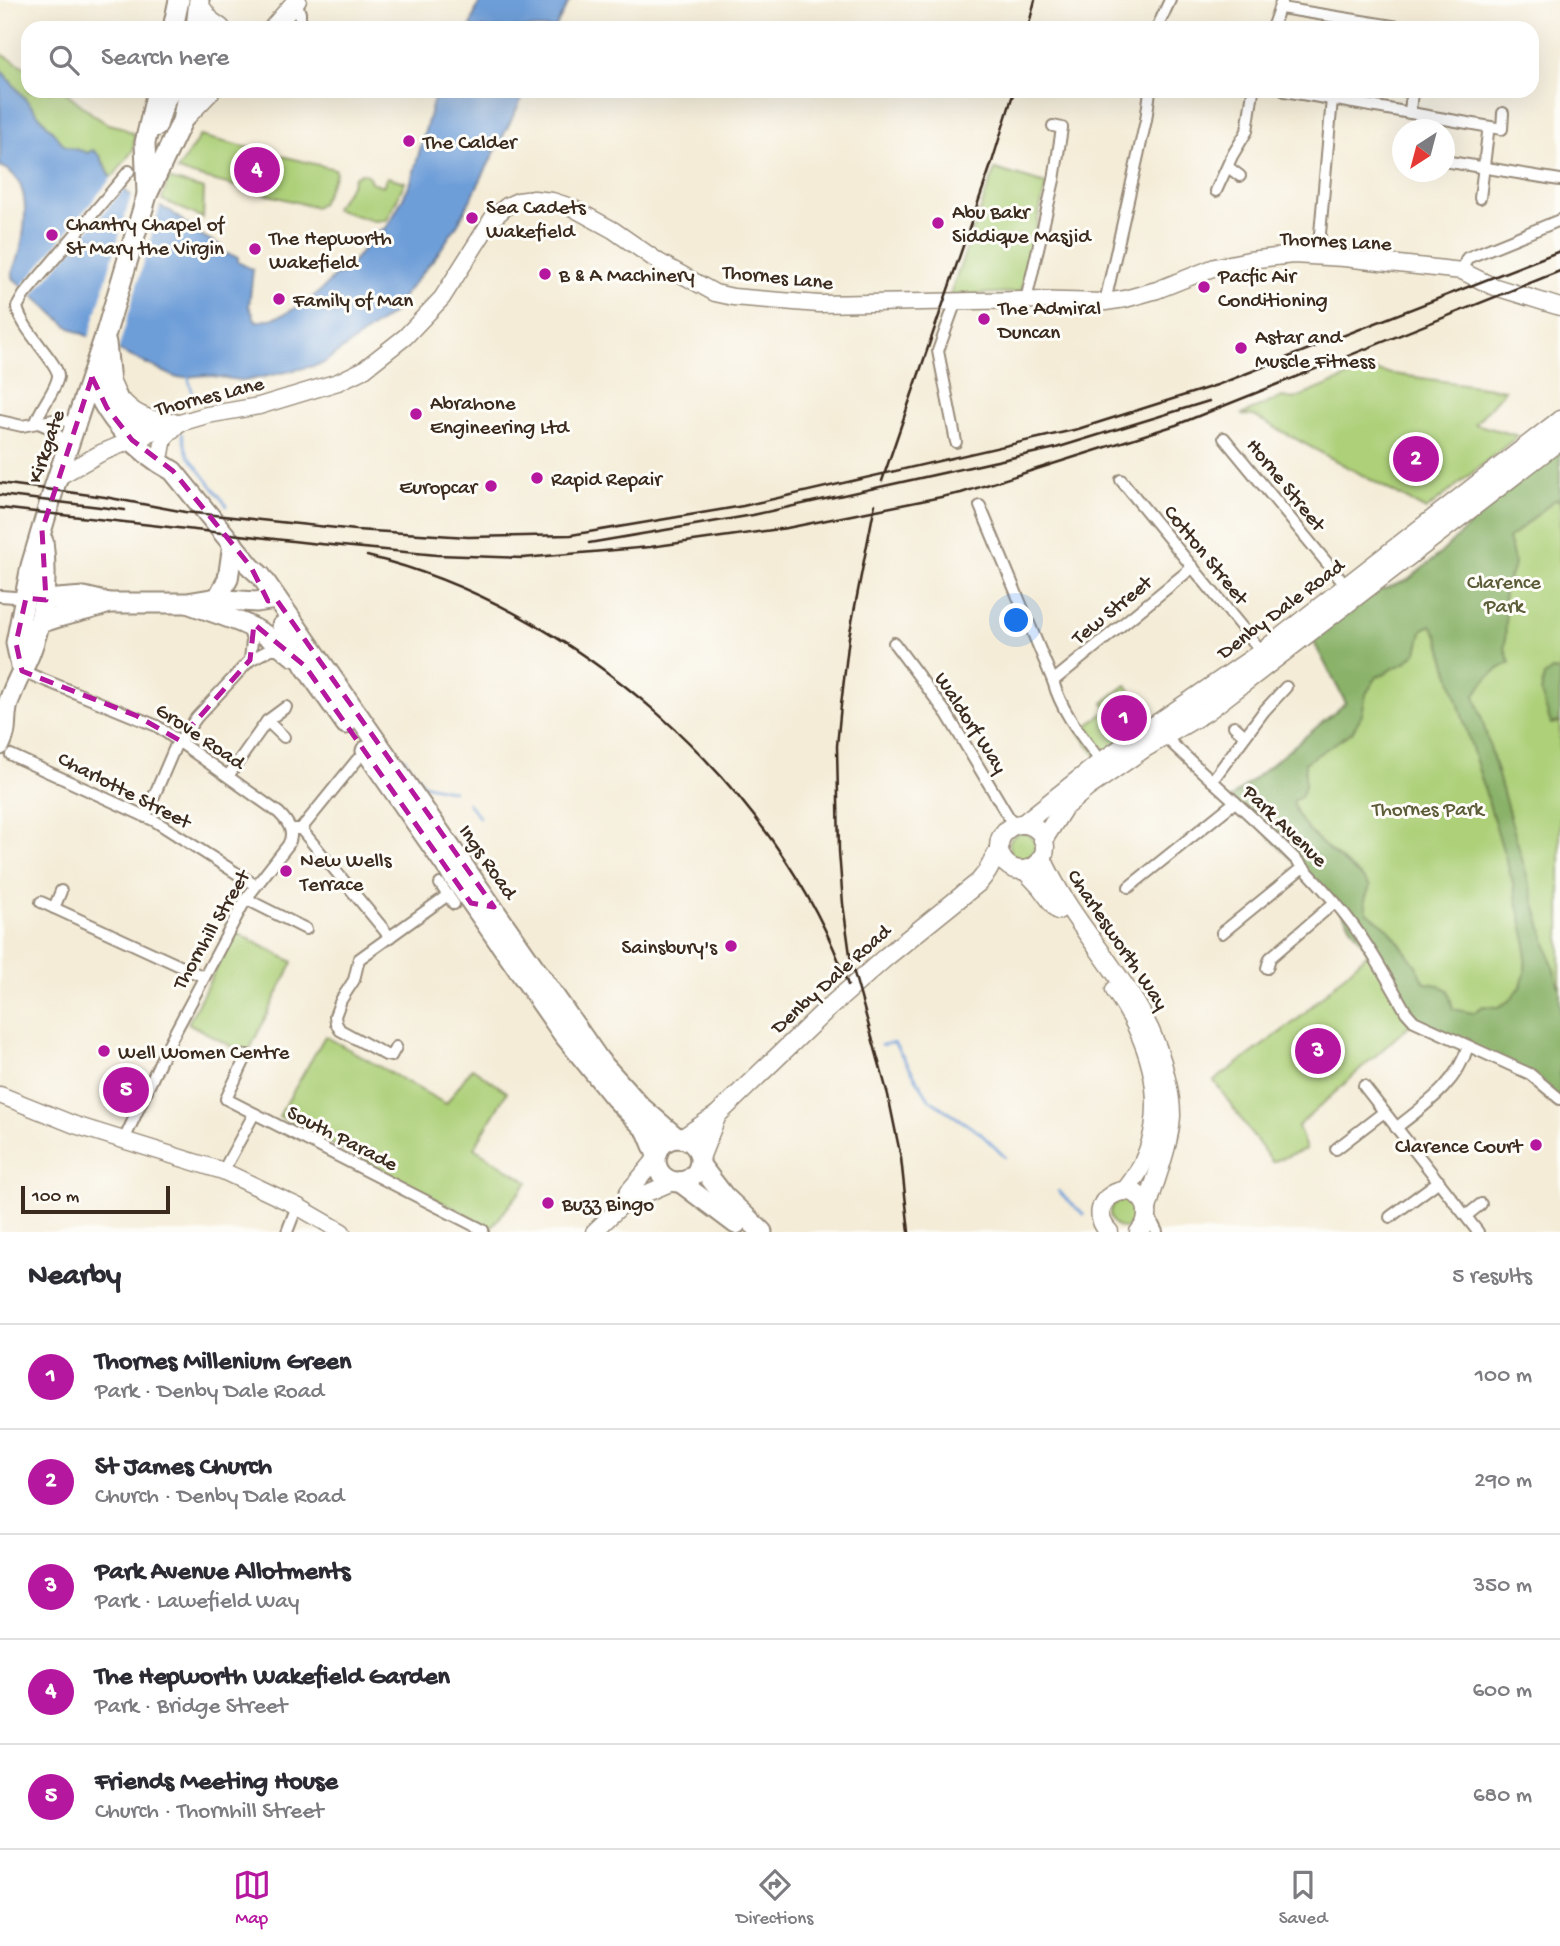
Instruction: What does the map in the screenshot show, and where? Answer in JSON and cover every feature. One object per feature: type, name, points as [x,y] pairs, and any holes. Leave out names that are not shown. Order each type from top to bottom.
[{"type":"highway","points":[[174,21],[179,0]]},
{"type":"highway","points":[[197,21],[199,3]]},
{"type":"highway","points":[[147,195],[132,173],[162,98]]},
{"type":"highway","points":[[147,195],[182,121],[187,98]]},
{"type":"highway","name":"Kirkgate","points":[[22,671],[16,643],[46,578],[42,530],[104,344],[147,195]]},
{"type":"highway","points":[[104,344],[110,382],[138,437],[161,454],[173,471]]},
{"type":"highway","name":"Ings Road","points":[[92,377],[107,408],[138,437],[160,464],[173,471],[261,576],[305,666],[458,901],[506,950],[580,1055],[615,1098],[647,1131],[657,1157]]},
{"type":"highway","points":[[217,599],[231,568],[233,544]]},
{"type":"highway","name":"Ings Road","points":[[35,599],[84,597],[109,603],[272,600]]},
{"type":"highway","name":"Kirkgate","points":[[5,750],[5,702],[31,652],[38,624],[35,599]]},
{"type":"highway","name":"Ings Road","points":[[272,600],[494,907],[599,1060],[641,1107],[680,1138]]},
{"type":"highway","name":"Ings Road","points":[[38,624],[58,615],[84,612],[109,603]]},
{"type":"highway","name":"Ings Road","points":[[187,603],[247,623],[305,666]]},
{"type":"highway","points":[[458,901],[494,907],[493,922],[506,950]]},
{"type":"highway","points":[[745,1232],[725,1214],[678,1181],[663,1175],[657,1157],[664,1143],[680,1138],[696,1147],[700,1162],[724,1196],[762,1232]]},
{"type":"highway","points":[[678,1181],[692,1177],[700,1162]]},
{"type":"main road","points":[[199,3],[211,21]]},
{"type":"main road","points":[[267,21],[293,3]]},
{"type":"main road","points":[[279,21],[293,3]]},
{"type":"main road","points":[[182,121],[204,98]]},
{"type":"main road","name":"Denby Dale Road","points":[[1018,825],[1101,762],[1262,652],[1560,420]]},
{"type":"main road","name":"Denby Dale Road","points":[[1043,840],[1064,807],[1088,787],[1207,711],[1560,440]]},
{"type":"main road","points":[[1018,825],[1036,830],[1043,840],[1044,848],[1042,858],[1037,864],[1020,869],[1004,862],[999,850],[1002,836],[1018,825]]},
{"type":"main road","name":"Denby Dale Road","points":[[680,1138],[717,1115],[825,1011],[886,957],[979,882],[999,850]]},
{"type":"main road","name":"Charlesworth Way","points":[[1042,858],[1058,890],[1142,1010],[1163,1064],[1171,1115],[1145,1224],[1139,1232]]},
{"type":"main road","name":"Denby Dale Road","points":[[979,882],[1020,869]]},
{"type":"main road","name":"Charlesworth Way","points":[[1020,869],[1040,886],[1122,1001],[1137,1027],[1155,1078],[1156,1112],[1153,1135],[1136,1177],[1125,1191],[1114,1193],[1105,1200],[1101,1211],[1102,1229]]},
{"type":"main road","name":"Denby Dale Road","points":[[700,1162],[717,1115]]},
{"type":"main road","points":[[1125,1191],[1139,1196],[1147,1211]]},
{"type":"street","points":[[1160,21],[1170,0]]},
{"type":"street","points":[[293,3],[300,13],[300,21]]},
{"type":"street","points":[[1275,21],[1282,4],[1369,21]]},
{"type":"street","points":[[1105,302],[1149,98]]},
{"type":"street","points":[[1216,191],[1247,131],[1252,98]]},
{"type":"street","points":[[1326,98],[1502,129],[1503,113]]},
{"type":"street","points":[[1410,113],[1411,98]]},
{"type":"street","points":[[1318,256],[1332,99]]},
{"type":"street","points":[[1026,300],[1054,180],[1062,128],[1053,126]]},
{"type":"street","points":[[1480,198],[1488,133]]},
{"type":"street","points":[[1455,163],[1560,180]]},
{"type":"street","points":[[1228,167],[1240,176]]},
{"type":"street","points":[[36,422],[58,379],[58,371],[25,328],[17,307],[23,295],[132,173]]},
{"type":"street","name":"Thornes Lane","points":[[58,477],[95,456],[180,422],[259,405],[338,382],[363,370],[405,337],[442,298],[492,219],[506,206],[534,199],[571,207],[715,293],[733,296],[819,304],[1026,300],[1105,302],[1157,290],[1197,272],[1231,263],[1271,257],[1318,256],[1462,271],[1493,287],[1560,307]]},
{"type":"street","points":[[1462,271],[1467,258],[1560,220]]},
{"type":"street","points":[[956,301],[938,351],[956,442]]},
{"type":"street","points":[[115,392],[138,414],[156,420],[180,422]]},
{"type":"street","points":[[0,421],[22,426],[58,418],[76,424]]},
{"type":"street","points":[[36,422],[50,428],[69,446]]},
{"type":"street","points":[[161,454],[164,438],[180,422]]},
{"type":"street","name":"Horne Street","points":[[1224,439],[1346,586]]},
{"type":"street","name":"Cotton Street","points":[[1121,480],[1262,652]]},
{"type":"street","points":[[980,506],[1053,681],[1058,700],[1101,762]]},
{"type":"street","name":"Tew Street","points":[[1053,681],[1193,567]]},
{"type":"street","points":[[0,596],[35,599]]},
{"type":"street","points":[[247,623],[252,641],[250,660]]},
{"type":"street","name":"Waldorf Way","points":[[894,643],[947,714],[1018,825]]},
{"type":"street","points":[[145,817],[179,740],[250,660],[271,649],[289,652]]},
{"type":"street","name":"Grove Road","points":[[22,671],[158,726],[179,740],[279,813],[296,829],[306,833],[390,937]]},
{"type":"street","points":[[1212,781],[1245,736],[1269,715],[1284,694]]},
{"type":"street","points":[[228,776],[267,721],[286,707]]},
{"type":"street","points":[[267,721],[284,737]]},
{"type":"street","points":[[1234,726],[1245,736]]},
{"type":"street","name":"Park Avenue","points":[[1164,736],[1303,867],[1335,902],[1371,950],[1406,1012],[1414,1021],[1530,1074],[1560,1099]]},
{"type":"street","name":"Charlotte Street","points":[[5,750],[145,817],[189,842],[255,886]]},
{"type":"street","name":"Thornhill Street","points":[[124,1140],[165,1051],[246,899],[288,845],[296,829],[357,760]]},
{"type":"street","points":[[1129,887],[1235,802]]},
{"type":"street","points":[[1222,933],[1303,867]]},
{"type":"street","points":[[396,1047],[391,1056],[386,1055],[347,1035],[336,1023],[335,1016],[354,979],[359,959],[390,937],[458,901],[440,884]]},
{"type":"street","points":[[54,908],[61,891]]},
{"type":"street","points":[[246,899],[306,929]]},
{"type":"street","points":[[41,902],[204,977]]},
{"type":"street","points":[[1266,968],[1270,958],[1335,902]]},
{"type":"street","points":[[1396,1128],[1448,1085],[1468,1046]]},
{"type":"street","name":"South Parade","points":[[247,1055],[226,1099],[483,1230],[482,1232]]},
{"type":"street","points":[[1364,1086],[1478,1232]]},
{"type":"street","points":[[0,1095],[72,1123],[223,1171],[297,1206],[342,1232]]},
{"type":"street","points":[[1336,1149],[1384,1112]]},
{"type":"street","points":[[223,1171],[254,1114]]},
{"type":"street","points":[[624,1203],[628,1192],[657,1157]]},
{"type":"street","points":[[594,1232],[624,1203],[678,1181]]},
{"type":"street","points":[[1390,1217],[1439,1181]]},
{"type":"street","points":[[1466,1216],[1481,1204]]},
{"type":"street","points":[[287,1232],[297,1206]]},
{"type":"street","points":[[1147,1211],[1157,1232]]},
{"type":"highlighted area","points":[[92,377],[107,408],[132,440],[173,471],[251,567],[268,601],[276,599],[494,907],[471,903],[305,666],[254,624],[250,660],[179,740],[137,716],[22,671],[16,643],[26,598],[46,600],[42,530]]},
{"type":"green space","points":[[0,53],[21,65],[21,94],[0,69]]},
{"type":"green space","points":[[24,98],[73,98],[108,124],[121,127],[135,135],[133,150],[112,178],[100,156],[71,150]]},
{"type":"green space","points":[[200,136],[335,169],[336,173],[321,204],[315,207],[177,171]]},
{"type":"green space","points":[[995,169],[1046,184],[1021,292],[950,295]]},
{"type":"green space","points":[[361,173],[368,175],[371,182],[383,186],[387,177],[405,182],[387,220],[374,221],[334,209],[354,177]]},
{"type":"green space","points":[[168,179],[204,189],[203,218],[162,200]]},
{"type":"green space","points":[[1365,370],[1505,390],[1475,424],[1518,436],[1426,510],[1254,416],[1241,415],[1282,397],[1294,399]]},
{"type":"green space","points":[[1560,440],[1560,501],[1556,499],[1508,539],[1514,565],[1503,587],[1505,648],[1510,663],[1490,676],[1475,695],[1560,991],[1560,1099],[1530,1074],[1414,1021],[1335,902],[1231,798],[1346,703],[1309,633],[1369,595],[1408,580],[1471,524],[1473,506]],"holes":[[[1431,625],[1438,636],[1513,883],[1526,941],[1525,974],[1520,987],[1510,1000],[1498,1007],[1483,1006],[1473,1013],[1453,1009],[1448,990],[1439,985],[1425,983],[1417,967],[1389,929],[1367,912],[1365,900],[1370,886],[1304,825],[1293,801],[1301,797],[1305,786],[1305,763],[1352,732],[1362,715],[1366,694],[1377,677],[1406,662],[1417,652],[1423,629]]]},
{"type":"green space","name":"Thornes Park","points":[[1560,451],[1560,1099],[1530,1074],[1414,1021],[1298,1126],[1306,1149],[1272,1162],[1214,1081],[1297,1020],[1371,950],[1335,902],[1231,798],[1346,703],[1316,646],[1408,581],[1471,524]]},
{"type":"green space","points":[[1552,670],[1560,671],[1560,722],[1551,724],[1541,693],[1544,676]]},
{"type":"green space","points":[[1126,685],[1157,726],[1101,762],[1079,732],[1108,710],[1103,703]]},
{"type":"green space","points":[[1022,833],[1031,837],[1035,846],[1031,855],[1022,859],[1013,855],[1009,846],[1013,837]]},
{"type":"green space","points":[[235,932],[293,962],[247,1055],[188,1023]]},
{"type":"green space","points":[[325,1036],[446,1104],[472,1068],[507,1092],[474,1148],[528,1182],[491,1228],[279,1116]]},
{"type":"green space","points":[[1124,1200],[1134,1204],[1138,1214],[1134,1224],[1124,1228],[1114,1224],[1110,1214],[1114,1204]]},
{"type":"water","points":[[482,0],[570,0],[559,21],[472,21]]},
{"type":"water","points":[[0,69],[21,94],[21,98],[24,98],[64,145],[87,153],[93,150],[100,156],[109,175],[129,194],[171,211],[197,233],[221,246],[219,252],[238,257],[238,262],[253,270],[249,306],[256,321],[266,320],[299,306],[328,284],[334,276],[343,274],[377,232],[386,228],[411,182],[434,98],[522,98],[459,222],[437,255],[395,306],[396,311],[322,364],[245,381],[206,375],[177,378],[70,328],[13,278],[22,241],[25,203],[18,181],[11,172],[0,166]]},
{"type":"pier","points":[[114,175],[126,187],[30,298],[20,289]]},
{"type":"pier","points":[[132,192],[161,203],[117,354],[88,341]]},
{"type":"waterway","points":[[188,377],[193,394]]},
{"type":"waterway","points":[[182,434],[188,455],[227,506]]},
{"type":"waterway","points":[[403,757],[423,784],[453,791]]},
{"type":"waterway","points":[[468,803],[479,817]]},
{"type":"waterway","points":[[881,1045],[894,1043],[930,1100],[980,1133],[1005,1157]]},
{"type":"waterway","points":[[1058,1191],[1084,1215]]},
{"type":"railway","points":[[1030,21],[1035,0]]},
{"type":"railway","points":[[882,481],[1012,98]]},
{"type":"railway","points":[[0,483],[105,497],[185,512],[356,530],[468,537],[571,535],[743,506],[1078,429],[1217,385],[1560,251]]},
{"type":"railway","points":[[0,508],[310,543],[437,555],[523,558],[650,547],[787,528],[961,493],[1176,425],[1560,271]]},
{"type":"railway","points":[[589,543],[753,515],[1056,448],[1209,401]]},
{"type":"railway","points":[[0,495],[125,510]]},
{"type":"railway","points":[[875,504],[849,637],[841,705],[837,746],[839,851],[851,962],[888,1095],[901,1158],[909,1232]]},
{"type":"railway","points":[[367,556],[444,580],[519,616],[591,661],[658,714],[719,774],[772,840],[816,911],[848,985]]},
{"type":"place","name":"The Calder","points":[[409,141]]},
{"type":"place","name":"The Hepworth Wakefield Garden","points":[[257,170]]},
{"type":"place","name":"Sea Cadets Wakefield","points":[[472,218]]},
{"type":"place","name":"Abu Bakr Siddique Masjid","points":[[938,223]]},
{"type":"place","name":"Chantry Chapel of St Mary the Virgin","points":[[52,235]]},
{"type":"place","name":"The Hepworth Wakefield","points":[[255,249]]},
{"type":"place","name":"B & A Machinery","points":[[545,274]]},
{"type":"place","name":"Pacfic Air Conditioning","points":[[1204,287]]},
{"type":"place","name":"Family of Man","points":[[279,299]]},
{"type":"place","name":"The Admiral Duncan","points":[[984,319]]},
{"type":"place","name":"Astar and Muscle Fitness","points":[[1241,348]]},
{"type":"place","name":"Abrahone Engineering Ltd","points":[[416,414]]},
{"type":"place","name":"St James Church","points":[[1416,459]]},
{"type":"place","name":"Rapid Repair","points":[[537,478]]},
{"type":"place","name":"Europcar","points":[[491,486]]},
{"type":"place","name":"Thornes Millenium Green","points":[[1124,718]]},
{"type":"place","name":"New Wells Terrace","points":[[286,871]]},
{"type":"place","name":"Sainsbury's","points":[[731,946]]},
{"type":"place","name":"Well Women Centre","points":[[104,1051]]},
{"type":"place","name":"Park Avenue Allotments","points":[[1318,1051]]},
{"type":"place","name":"Friends Meeting House","points":[[126,1090]]},
{"type":"place","name":"Clarence Court","points":[[1536,1145]]},
{"type":"place","name":"Buzz Bingo","points":[[548,1203]]},
{"type":"park label","name":"Clarence Park","points":[[1504,593]]}]
